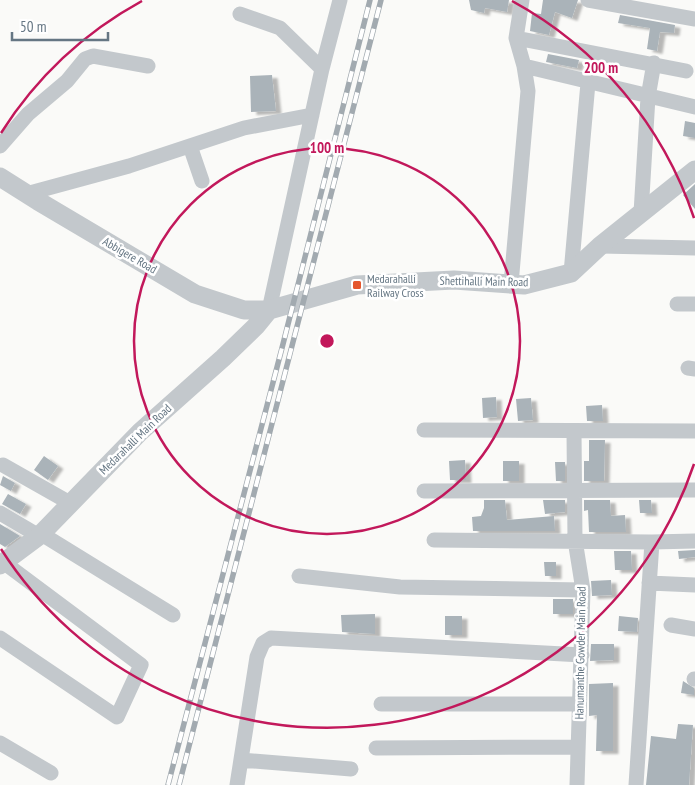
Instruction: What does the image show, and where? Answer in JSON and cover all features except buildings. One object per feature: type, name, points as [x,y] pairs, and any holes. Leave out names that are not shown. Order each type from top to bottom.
[{"type":"street","points":[[269,310],[322,69],[340,0]]},
{"type":"street","points":[[511,284],[528,91],[524,66],[516,38],[522,0]]},
{"type":"street","points":[[588,0],[695,19]]},
{"type":"street","points":[[240,14],[280,28],[322,69]]},
{"type":"street","points":[[516,38],[654,63],[686,71]]},
{"type":"street","points":[[0,146],[28,114],[68,81],[85,59],[93,56],[148,66]]},
{"type":"street","points":[[641,213],[648,97],[654,63]]},
{"type":"street","points":[[524,66],[588,83],[695,107]]},
{"type":"street","points":[[571,273],[588,83]]},
{"type":"street","points":[[26,194],[129,166],[244,128],[312,115]]},
{"type":"street","points":[[190,146],[202,181]]},
{"type":"street","name":"Shettihalli Main Road","points":[[269,310],[357,285],[454,280],[524,285],[571,273],[600,246],[695,170]]},
{"type":"street","name":"Abbigere Road","points":[[0,176],[26,194],[195,294],[244,310],[269,310]]},
{"type":"street","points":[[600,246],[695,248]]},
{"type":"street","points":[[677,304],[695,304]]},
{"type":"street","name":"Medarahalli Main Road","points":[[2,563],[40,534],[140,432],[250,333],[269,310]]},
{"type":"street","points":[[424,430],[695,431]]},
{"type":"street","name":"Hanumanthe Gowder Main Road","points":[[574,432],[575,540],[583,590],[577,785]]},
{"type":"street","points":[[2,465],[70,503]]},
{"type":"street","points":[[424,491],[695,490]]},
{"type":"street","points":[[0,513],[40,534],[173,615]]},
{"type":"street","points":[[434,540],[695,541]]},
{"type":"street","points":[[636,785],[652,542]]},
{"type":"street","points":[[0,638],[117,717],[141,665],[2,563]]},
{"type":"street","points":[[299,576],[400,587],[583,590]]},
{"type":"street","points":[[649,583],[695,585]]},
{"type":"street","points":[[671,625],[695,629]]},
{"type":"street","points":[[237,785],[257,657],[263,643],[271,638],[582,655]]},
{"type":"street","points":[[381,704],[579,704]]},
{"type":"street","points":[[0,743],[51,772]]},
{"type":"street","points":[[376,748],[577,747]]},
{"type":"street","points":[[241,760],[351,769]]},
{"type":"railway","points":[[168,785],[282,348],[370,0]]},
{"type":"railway","points":[[179,785],[381,0]]},
{"type":"place","name":"Medarahalli Railway Cross","points":[[357,285]]}]
